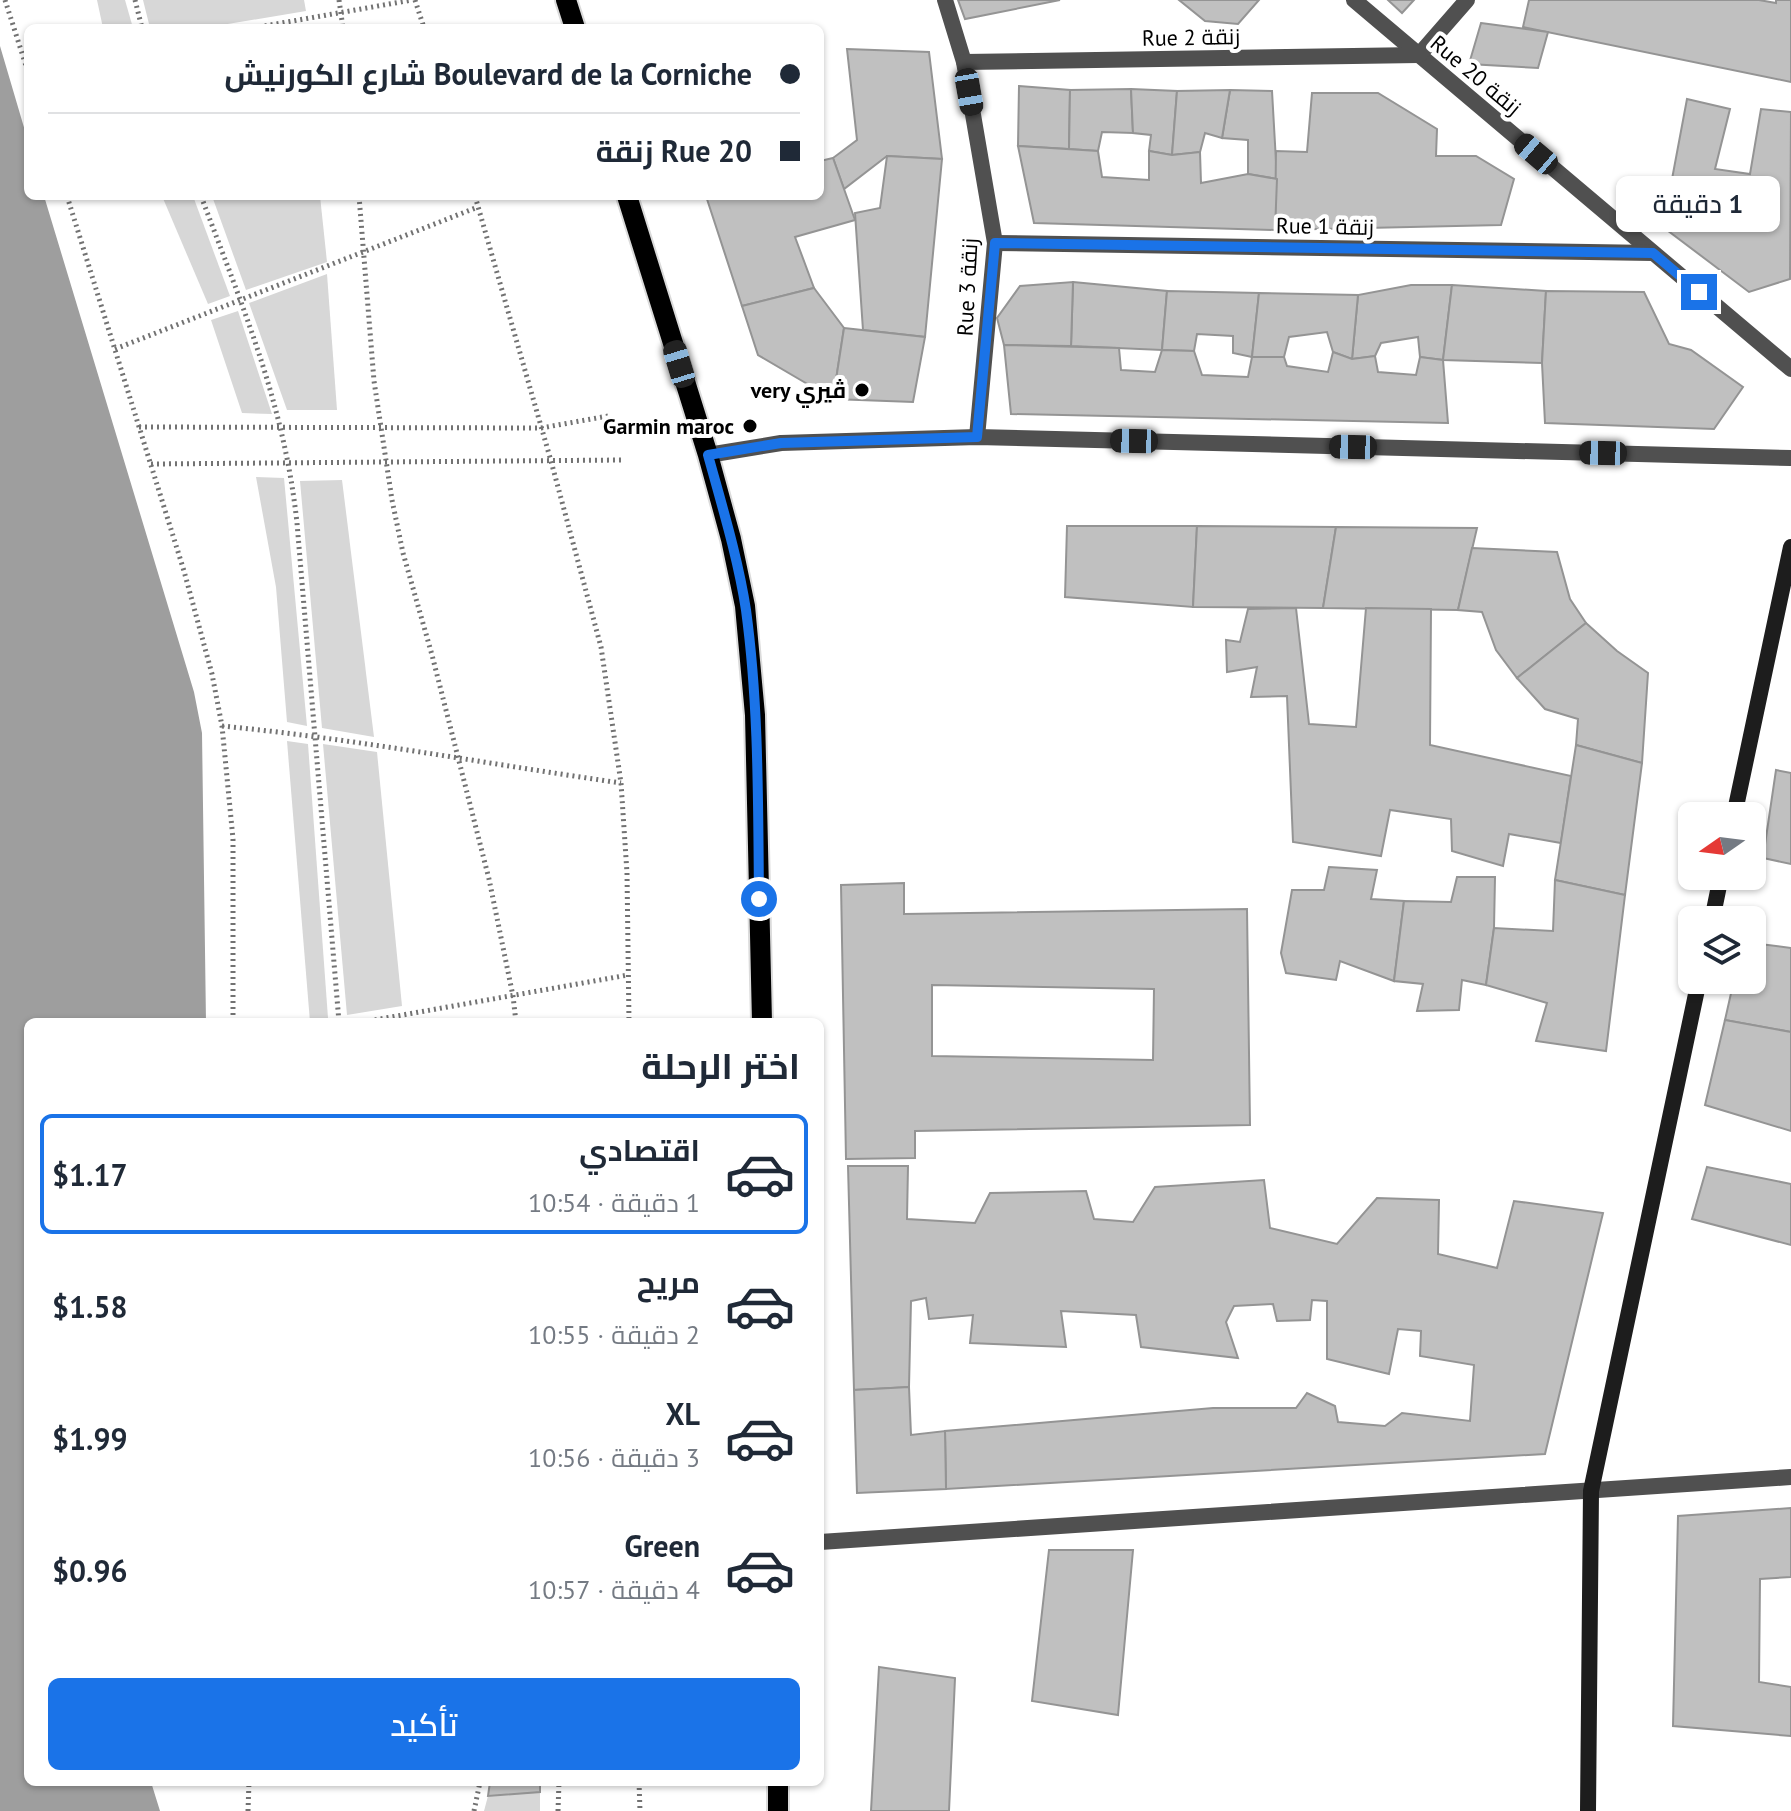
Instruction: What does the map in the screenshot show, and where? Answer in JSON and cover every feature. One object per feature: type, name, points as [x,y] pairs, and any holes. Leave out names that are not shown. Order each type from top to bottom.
[{"type":"main road","points":[[566,0],[574,24]]},
{"type":"main road","points":[[628,200],[708,455],[740,579],[753,676],[762,1018]]},
{"type":"main road","points":[[778,1786],[778,1811]]},
{"type":"street","name":"Rue 3 زنقة","points":[[945,0],[964,62],[995,243],[977,437]]},
{"type":"street","name":"Rue 20 زنقة","points":[[1354,0],[1791,369]]},
{"type":"street","points":[[1419,55],[1467,0]]},
{"type":"street","name":"Rue 2 زنقة","points":[[964,62],[1419,55]]},
{"type":"street","name":"Rue 1 زنقة","points":[[995,243],[1653,253]]},
{"type":"street","points":[[708,455],[781,443],[977,437],[1791,458]]},
{"type":"street","points":[[1737,802],[1791,547]]},
{"type":"street","points":[[1588,1811],[1591,1491],[1696,994]]},
{"type":"street","points":[[824,1542],[1791,1477]]},
{"type":"path","points":[[5,0],[24,57]]},
{"type":"path","points":[[135,0],[141,24]]},
{"type":"path","points":[[339,0],[342,24]]},
{"type":"path","points":[[275,24],[413,0],[422,24]]},
{"type":"path","points":[[68,200],[199,622],[222,726],[233,839],[233,1018]]},
{"type":"path","points":[[202,200],[264,363],[289,463],[297,523],[339,1018]]},
{"type":"path","points":[[359,200],[367,314],[380,428],[403,553],[489,879],[516,1018]]},
{"type":"path","points":[[476,200],[601,647],[621,783],[627,873],[629,1018]]},
{"type":"path","points":[[115,349],[478,207]]},
{"type":"path","points":[[139,427],[541,428],[608,416]]},
{"type":"path","points":[[151,464],[622,460]]},
{"type":"path","points":[[222,726],[314,735],[621,783]]},
{"type":"path","points":[[386,1018],[628,975]]},
{"type":"path","points":[[248,1811],[249,1786]]},
{"type":"path","points":[[474,1811],[479,1786]]},
{"type":"path","points":[[558,1811],[559,1786]]},
{"type":"path","points":[[639,1786],[640,1811]]},
{"type":"shaded area","points":[[97,0],[125,0],[132,24],[102,24]]},
{"type":"shaded area","points":[[143,0],[304,0],[306,11],[228,24],[149,24]]},
{"type":"shaded area","points":[[0,46],[24,127],[24,200],[45,200],[194,692],[202,733],[206,1018],[24,1018],[24,1786],[152,1786],[160,1811],[0,1811]]},
{"type":"shaded area","points":[[164,200],[194,200],[230,296],[208,304]]},
{"type":"shaded area","points":[[213,200],[320,200],[327,262],[246,290]]},
{"type":"shaded area","points":[[327,274],[337,410],[287,410],[249,303]]},
{"type":"shaded area","points":[[238,311],[272,414],[242,413],[211,320]]},
{"type":"shaded area","points":[[256,477],[284,478],[307,726],[287,722],[276,587]]},
{"type":"shaded area","points":[[342,480],[374,737],[322,728],[300,481]]},
{"type":"shaded area","points":[[287,741],[308,744],[328,1018],[310,1018]]},
{"type":"shaded area","points":[[323,744],[377,752],[402,1006],[347,1015]]},
{"type":"shaded area","points":[[540,1792],[540,1811],[484,1811],[488,1796]]},
{"type":"building","points":[[958,0],[1060,0],[965,19]]},
{"type":"building","points":[[1179,0],[1259,0],[1238,24],[1205,21]]},
{"type":"building","points":[[1388,0],[1414,0],[1402,13]]},
{"type":"building","points":[[1529,0],[1759,0],[1776,3],[1776,0],[1791,0],[1791,82],[1523,27]]},
{"type":"building","points":[[1481,23],[1548,32],[1538,68],[1469,64]]},
{"type":"building","points":[[847,49],[929,52],[942,159],[887,156],[844,189],[833,158],[857,140]]},
{"type":"building","points":[[1019,86],[1070,90],[1069,149],[1018,146]]},
{"type":"building","points":[[1131,89],[1133,133],[1102,132],[1098,151],[1069,149],[1070,90]]},
{"type":"building","points":[[1131,89],[1177,91],[1172,155],[1149,151],[1151,135],[1133,133]]},
{"type":"building","points":[[1230,90],[1272,91],[1277,179],[1248,174],[1248,140],[1222,138]]},
{"type":"building","points":[[1230,90],[1222,138],[1205,133],[1200,152],[1172,155],[1177,91]]},
{"type":"building","points":[[1312,93],[1378,93],[1437,129],[1436,156],[1476,156],[1514,179],[1501,225],[1275,230],[1276,151],[1307,152]]},
{"type":"building","points":[[1687,99],[1730,109],[1715,169],[1750,174],[1761,109],[1791,112],[1790,279],[1749,292],[1663,227]]},
{"type":"building","points":[[1018,146],[1098,151],[1102,177],[1149,180],[1149,151],[1172,155],[1200,152],[1201,183],[1248,174],[1277,179],[1275,230],[1034,223]]},
{"type":"building","points":[[887,156],[942,159],[925,337],[863,330],[855,213],[880,208]]},
{"type":"building","points":[[833,158],[855,220],[795,237],[814,288],[742,306],[707,200],[824,200],[824,160]]},
{"type":"building","points":[[1073,282],[1167,291],[1162,350],[1071,346]]},
{"type":"building","points":[[1073,282],[1071,346],[1004,345],[997,318],[1020,286]]},
{"type":"building","points":[[1411,285],[1452,285],[1443,360],[1420,357],[1418,337],[1381,343],[1375,356],[1352,359],[1358,295]]},
{"type":"building","points":[[1452,285],[1546,291],[1542,363],[1443,360]]},
{"type":"building","points":[[814,288],[844,328],[833,399],[758,355],[742,306]]},
{"type":"building","points":[[1167,291],[1259,293],[1252,357],[1233,353],[1233,336],[1197,334],[1194,351],[1162,350]]},
{"type":"building","points":[[1546,291],[1644,292],[1669,344],[1691,350],[1743,387],[1714,429],[1545,423],[1542,363]]},
{"type":"building","points":[[1259,293],[1358,295],[1352,359],[1333,352],[1327,332],[1289,337],[1284,357],[1252,357]]},
{"type":"building","points":[[844,328],[925,337],[913,402],[833,399]]},
{"type":"building","points":[[1004,345],[1119,348],[1121,370],[1155,372],[1162,350],[1194,351],[1202,375],[1248,377],[1252,357],[1284,357],[1287,366],[1328,372],[1333,352],[1352,359],[1375,356],[1378,372],[1416,375],[1420,357],[1443,360],[1448,423],[1011,414]]},
{"type":"building","points":[[1067,526],[1197,526],[1193,607],[1065,597]]},
{"type":"building","points":[[1197,526],[1336,527],[1323,608],[1193,607]]},
{"type":"building","points":[[1336,527],[1477,528],[1458,610],[1323,608]]},
{"type":"building","points":[[1472,548],[1557,552],[1570,599],[1586,623],[1517,678],[1496,650],[1482,612],[1458,610]]},
{"type":"building","points":[[1296,608],[1309,724],[1356,727],[1366,608],[1431,609],[1430,745],[1571,776],[1561,843],[1509,834],[1503,866],[1452,851],[1451,819],[1390,810],[1381,856],[1293,842],[1287,696],[1251,697],[1257,667],[1227,672],[1226,640],[1240,642],[1248,609]]},
{"type":"building","points":[[1586,623],[1648,673],[1642,763],[1576,745],[1578,719],[1545,709],[1517,678]]},
{"type":"building","points":[[1576,745],[1642,763],[1625,895],[1555,880]]},
{"type":"building","points":[[1776,770],[1791,773],[1791,864],[1766,859]]},
{"type":"building","points":[[1329,867],[1377,870],[1371,899],[1404,901],[1394,981],[1340,961],[1336,980],[1286,973],[1281,953],[1292,890],[1324,890]]},
{"type":"building","points":[[1457,877],[1495,877],[1494,928],[1486,985],[1462,980],[1459,1010],[1417,1011],[1423,984],[1394,981],[1404,901],[1451,902]]},
{"type":"building","points":[[1555,880],[1625,895],[1606,1051],[1536,1041],[1547,1003],[1486,985],[1494,928],[1553,931]]},
{"type":"building","points":[[904,883],[904,914],[1247,909],[1250,1125],[915,1131],[915,1158],[846,1159],[841,885]],"holes":[[[932,985],[1154,989],[1153,1060],[932,1056]]]},
{"type":"building","points":[[1766,945],[1791,948],[1791,1032],[1725,1020],[1731,994],[1766,994]]},
{"type":"building","points":[[1725,1020],[1791,1032],[1791,1131],[1705,1105]]},
{"type":"building","points":[[848,1166],[908,1166],[907,1219],[975,1223],[990,1193],[1086,1191],[1094,1219],[1133,1222],[1155,1187],[1264,1180],[1270,1228],[1337,1244],[1377,1198],[1439,1200],[1438,1254],[1497,1268],[1514,1201],[1603,1213],[1545,1454],[946,1489],[945,1431],[1213,1408],[1296,1408],[1307,1393],[1335,1406],[1338,1422],[1385,1426],[1402,1413],[1470,1421],[1474,1365],[1420,1356],[1421,1331],[1398,1329],[1389,1374],[1327,1359],[1327,1301],[1312,1300],[1310,1320],[1277,1321],[1273,1304],[1234,1306],[1226,1322],[1238,1358],[1141,1347],[1136,1315],[1061,1311],[1066,1347],[970,1343],[973,1315],[929,1319],[926,1298],[911,1301],[909,1387],[854,1390]]},
{"type":"building","points":[[1707,1167],[1791,1184],[1791,1245],[1692,1219]]},
{"type":"building","points":[[909,1387],[911,1435],[945,1431],[946,1489],[857,1493],[854,1390]]},
{"type":"building","points":[[1791,1508],[1791,1577],[1760,1579],[1759,1682],[1791,1687],[1791,1736],[1673,1726],[1678,1516]]},
{"type":"building","points":[[1049,1550],[1133,1550],[1118,1715],[1032,1701]]},
{"type":"building","points":[[879,1667],[955,1678],[949,1811],[871,1811]]},
{"type":"building","points":[[489,1786],[540,1786],[540,1792],[488,1796]]},
{"type":"place","name":"very ڤيري","points":[[862,390]]},
{"type":"place","name":"Garmin maroc","points":[[750,426]]},
{"type":"route","points":[[759,899],[755,715],[749,634],[731,539],[708,455],[781,443],[977,437],[995,243],[1653,253],[1699,292]]}]
